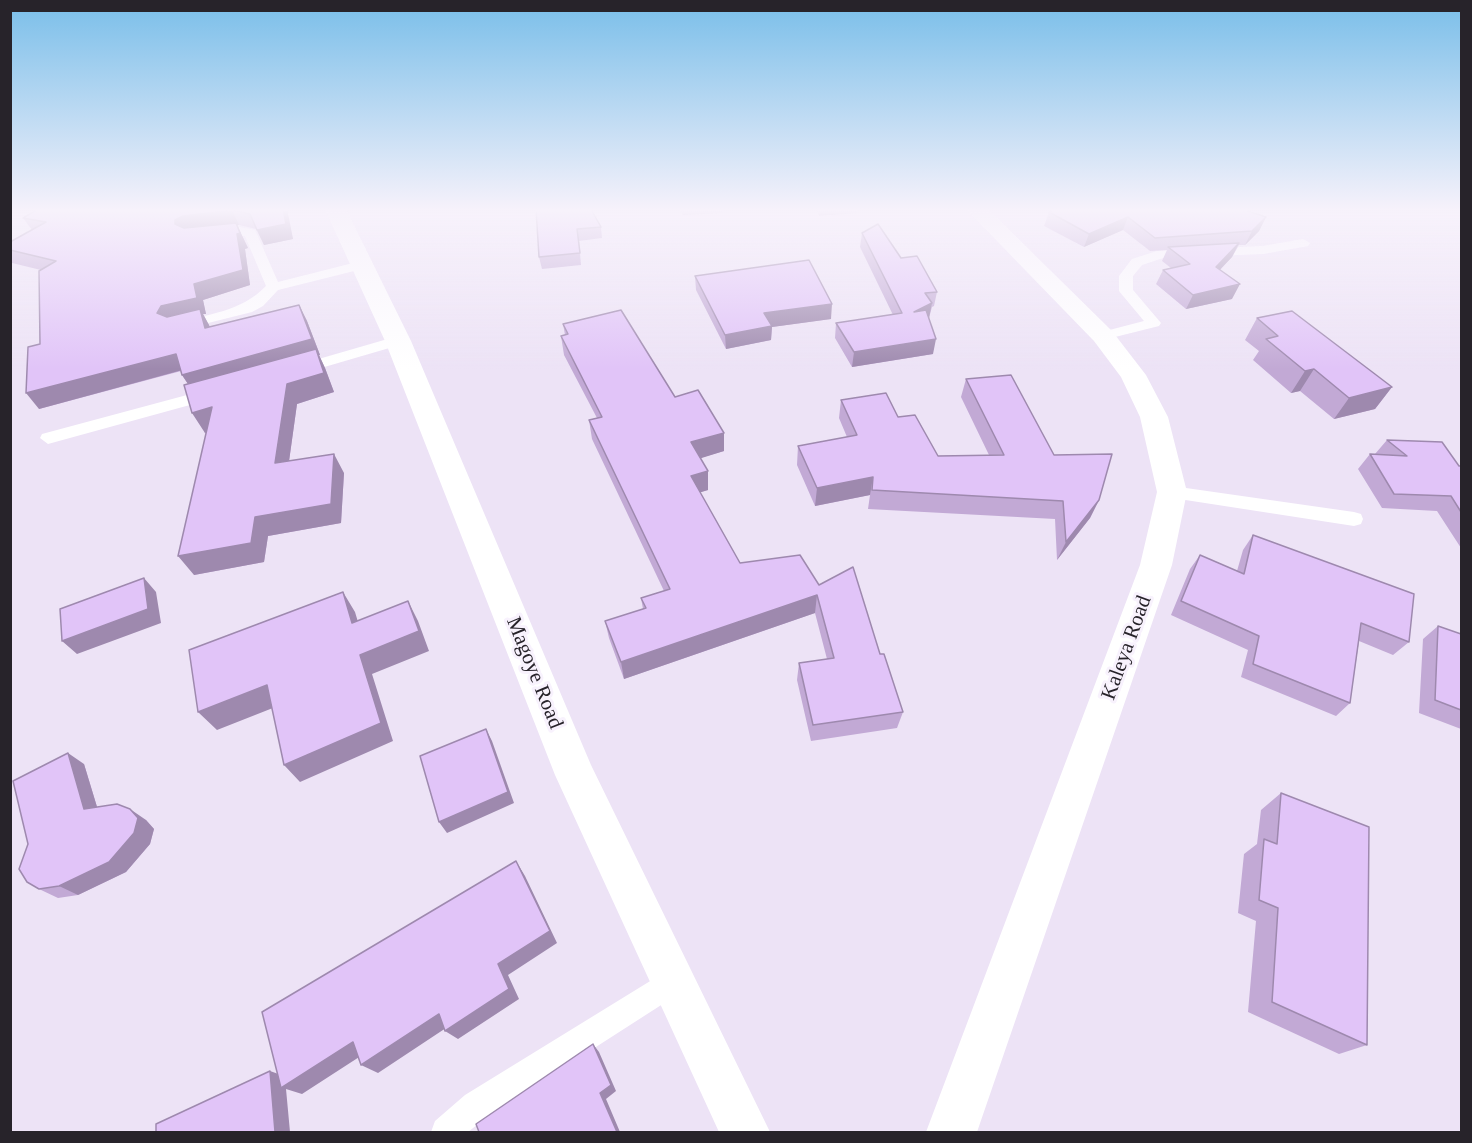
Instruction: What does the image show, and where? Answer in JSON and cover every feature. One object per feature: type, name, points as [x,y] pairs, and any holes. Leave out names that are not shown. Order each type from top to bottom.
[{"type":"street","name":"Kaleya Road","points":[[951,1132],[1156,565],[1172,492],[1154,417],[1133,375],[1103,336],[1029,262]]},
{"type":"street","name":"Magoye Road","points":[[361,265],[398,341],[575,775],[745,1132]]},
{"type":"lane","points":[[262,262],[273,287]]},
{"type":"lane","points":[[1103,336],[1154,323],[1126,291],[1126,276],[1137,262]]},
{"type":"lane","points":[[176,327],[247,309],[258,303],[273,287],[361,265]]},
{"type":"lane","points":[[286,373],[398,341]]},
{"type":"lane","points":[[48,438],[229,389]]},
{"type":"lane","points":[[1172,492],[1354,519]]},
{"type":"lane","points":[[446,1132],[476,1106],[673,981]]},
{"type":"building","points":[[54,262],[242,262],[243,270],[194,284],[197,298],[161,306],[157,313],[167,317],[200,309],[205,328],[299,305],[312,339],[182,375],[176,354],[26,393],[28,347],[40,344],[39,271]]},
{"type":"building","points":[[792,262],[810,262],[832,304],[764,313],[772,326],[725,335],[695,276]]},
{"type":"building","points":[[877,262],[921,262],[937,292],[925,293],[932,303],[914,312],[926,310],[936,339],[854,352],[836,323],[902,313]]},
{"type":"building","points":[[1188,262],[1220,262],[1216,267],[1240,284],[1193,295],[1163,270],[1190,264]]},
{"type":"building","points":[[621,310],[675,397],[698,390],[724,433],[691,442],[708,471],[691,476],[740,563],[800,555],[819,585],[853,567],[880,654],[884,654],[903,712],[813,725],[799,663],[834,658],[817,595],[621,662],[605,621],[646,608],[641,598],[670,589],[589,420],[602,417],[561,336],[568,334],[563,324]]},
{"type":"building","points":[[1292,311],[1392,387],[1349,398],[1314,369],[1305,371],[1266,339],[1278,336],[1257,318]]},
{"type":"building","points":[[316,349],[324,373],[287,384],[275,463],[334,454],[331,504],[255,517],[251,543],[178,556],[212,407],[192,413],[184,385]]},
{"type":"building","points":[[1011,375],[1054,455],[1112,454],[1099,500],[1066,542],[1063,501],[872,490],[873,477],[817,488],[798,446],[857,435],[841,400],[886,393],[898,417],[915,415],[938,456],[1004,455],[966,379]]},
{"type":"building","points":[[1387,440],[1442,442],[1461,466],[1461,512],[1451,496],[1394,494],[1370,454],[1407,456]]},
{"type":"building","points":[[1253,535],[1414,594],[1409,642],[1361,623],[1350,703],[1253,664],[1259,636],[1181,601],[1200,555],[1244,574]]},
{"type":"building","points":[[144,578],[148,609],[62,641],[60,609]]},
{"type":"building","points":[[343,592],[352,623],[408,601],[419,631],[360,655],[381,723],[284,765],[267,685],[198,712],[189,650]]},
{"type":"building","points":[[1438,626],[1461,634],[1461,710],[1435,700]]},
{"type":"building","points":[[486,729],[508,792],[439,822],[420,756]]},
{"type":"building","points":[[68,753],[84,809],[117,804],[130,809],[138,818],[134,833],[109,862],[59,886],[39,889],[27,882],[19,869],[28,844],[13,781]]},
{"type":"building","points":[[1281,793],[1369,827],[1367,1045],[1272,1002],[1278,908],[1259,900],[1264,839],[1277,844]]},
{"type":"building","points":[[516,861],[550,931],[498,964],[509,989],[445,1031],[439,1014],[361,1065],[353,1042],[281,1088],[262,1012]]},
{"type":"building","points":[[593,1044],[611,1085],[600,1093],[617,1132],[479,1132],[476,1124]]},
{"type":"building","points":[[270,1071],[275,1132],[156,1132],[156,1124]]}]
